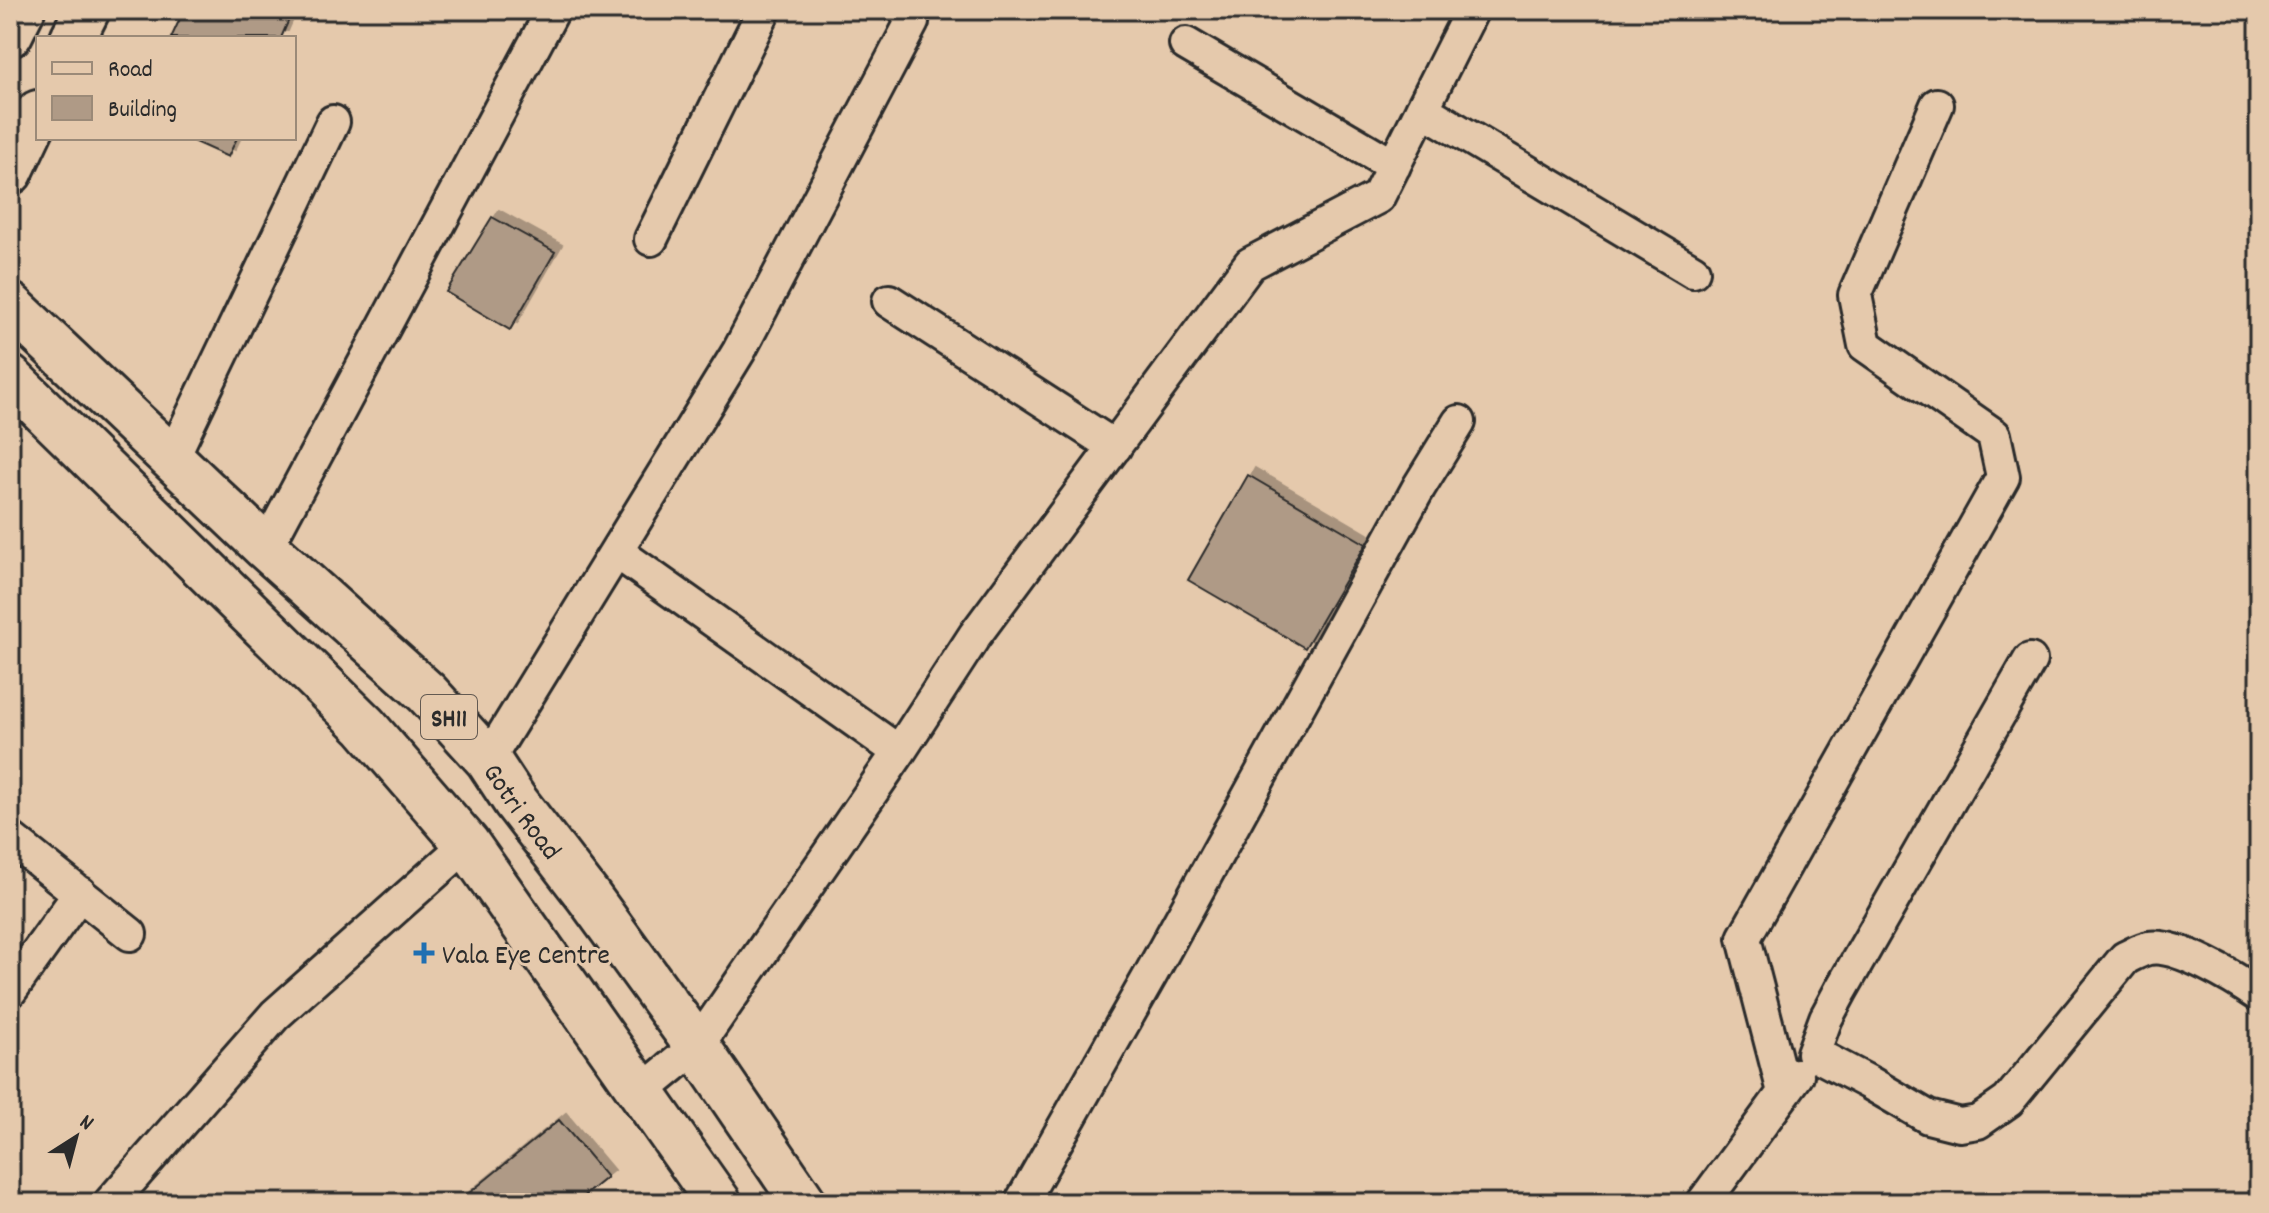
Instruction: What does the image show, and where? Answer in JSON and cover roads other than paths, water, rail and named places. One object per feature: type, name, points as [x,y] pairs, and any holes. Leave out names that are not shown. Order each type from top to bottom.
[{"type":"main road","points":[[10,34],[22,10]]},
{"type":"main road","points":[[74,36],[87,10]]},
{"type":"main road","points":[[10,172],[36,117]]},
{"type":"main road","name":"Gotri Road","points":[[10,305],[266,548],[427,693],[488,760],[697,1046],[804,1203]]},
{"type":"main road","name":"SH11","points":[[10,378],[365,726],[467,844],[719,1203]]},
{"type":"street","points":[[266,548],[553,10]]},
{"type":"street","points":[[651,239],[764,10]]},
{"type":"street","points":[[488,760],[739,351],[912,22],[905,10]]},
{"type":"street","points":[[641,1092],[697,1046],[899,752],[975,635],[1250,264],[1378,197],[1472,10]]},
{"type":"street","points":[[1186,44],[1394,166]]},
{"type":"street","points":[[1784,1092],[1744,938],[2003,477],[1994,435],[1865,345],[1855,295],[1937,105]]},
{"type":"street","points":[[1422,109],[1693,271]]},
{"type":"street","points":[[172,458],[333,122]]},
{"type":"street","points":[[889,301],[1115,447]]},
{"type":"street","points":[[1021,1203],[1419,487],[1459,422]]},
{"type":"street","points":[[617,552],[899,752]]},
{"type":"street","points":[[1703,1203],[1813,1053],[1841,990],[2030,660]]},
{"type":"street","points":[[10,838],[130,934]]},
{"type":"street","points":[[110,1203],[275,1015],[467,844]]},
{"type":"street","points":[[10,991],[80,893]]},
{"type":"street","points":[[1813,1053],[1928,1117],[1960,1125],[1978,1122],[2008,1101],[2125,958],[2150,947],[2181,953],[2227,974],[2259,995]]},
{"type":"place","name":"Vala Eye Centre","points":[[424,953]]}]
